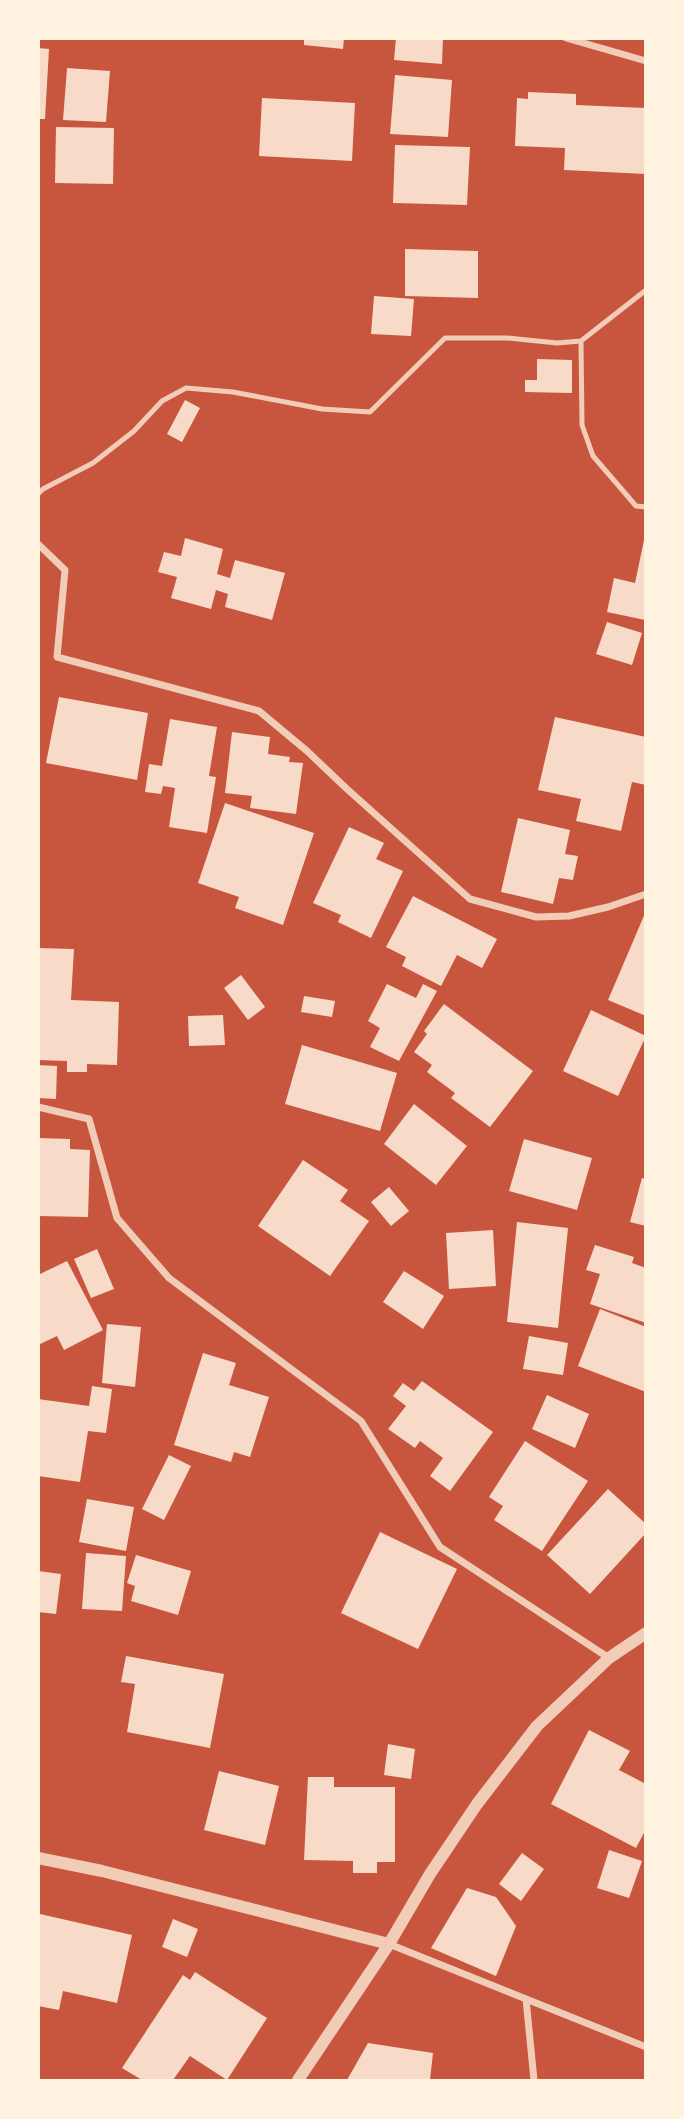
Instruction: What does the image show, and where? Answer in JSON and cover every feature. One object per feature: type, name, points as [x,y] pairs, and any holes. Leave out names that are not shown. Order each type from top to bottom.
[{"type":"street","points":[[566,38],[646,61]]},
{"type":"street","points":[[38,544],[65,570],[57,657],[258,711],[307,751],[470,899],[537,917],[569,916],[646,894]]},
{"type":"street","points":[[38,1107],[89,1119],[117,1218],[169,1278],[361,1420],[440,1547],[609,1658]]},
{"type":"street","points":[[298,2081],[477,1804],[537,1727],[609,1658],[646,1633]]},
{"type":"street","points":[[38,1858],[102,1871],[389,1944],[646,2047]]},
{"type":"street","points":[[526,1999],[534,2081]]},
{"type":"lane","points":[[38,494],[93,463],[134,431],[162,401],[186,388],[233,392],[322,409],[370,411],[445,338],[507,338],[557,343],[581,341],[646,290]]},
{"type":"lane","points":[[581,341],[582,425],[589,446],[593,456],[636,506],[646,507]]},
{"type":"building","points":[[304,38],[344,38],[343,49],[304,45]]},
{"type":"building","points":[[396,38],[443,38],[442,64],[394,60]]},
{"type":"building","points":[[38,48],[49,49],[45,119],[38,119]]},
{"type":"building","points":[[67,68],[110,71],[106,122],[63,120]]},
{"type":"building","points":[[395,75],[452,80],[448,137],[390,134]]},
{"type":"building","points":[[528,92],[576,94],[576,105],[646,108],[646,174],[564,170],[565,148],[515,146],[517,98],[528,99]]},
{"type":"building","points":[[262,98],[355,103],[352,161],[259,156]]},
{"type":"building","points":[[56,127],[114,128],[113,184],[55,183]]},
{"type":"building","points":[[395,145],[470,147],[467,205],[393,203]]},
{"type":"building","points":[[405,249],[478,251],[478,298],[405,296]]},
{"type":"building","points":[[374,296],[414,299],[411,336],[371,334]]},
{"type":"building","points":[[537,359],[572,360],[572,393],[525,392],[525,380],[537,380]]},
{"type":"building","points":[[185,400],[200,408],[182,442],[167,434]]},
{"type":"building","points":[[185,538],[223,549],[217,574],[230,578],[235,560],[285,573],[272,620],[225,607],[228,594],[216,590],[211,609],[171,598],[177,577],[158,572],[164,552],[181,556]]},
{"type":"building","points":[[644,540],[645,620],[607,612],[614,578],[635,583]]},
{"type":"building","points":[[607,622],[642,633],[632,665],[596,654]]},
{"type":"building","points":[[59,697],[148,713],[137,780],[46,763]]},
{"type":"building","points":[[555,717],[646,737],[646,785],[632,782],[621,831],[576,821],[581,799],[538,790]]},
{"type":"building","points":[[170,719],[217,727],[209,776],[216,777],[207,833],[169,827],[175,788],[163,786],[161,794],[145,792],[149,764],[162,766]]},
{"type":"building","points":[[232,732],[270,737],[268,754],[290,757],[289,762],[303,763],[296,814],[250,808],[252,796],[225,793]]},
{"type":"building","points":[[225,803],[314,833],[283,925],[235,908],[239,897],[198,883]]},
{"type":"building","points":[[518,818],[570,830],[565,854],[578,856],[573,880],[559,878],[553,904],[501,892]]},
{"type":"building","points":[[349,827],[384,843],[376,859],[403,871],[371,938],[338,922],[341,915],[313,903]]},
{"type":"building","points":[[413,896],[497,939],[482,968],[457,955],[441,986],[402,966],[406,957],[386,947]]},
{"type":"building","points":[[646,911],[646,1016],[608,1000]]},
{"type":"building","points":[[38,948],[74,949],[71,1000],[119,1002],[117,1065],[87,1064],[87,1072],[67,1072],[67,1061],[38,1060]]},
{"type":"building","points":[[241,975],[265,1007],[248,1020],[224,988]]},
{"type":"building","points":[[387,984],[416,998],[423,984],[437,991],[399,1061],[370,1047],[380,1028],[368,1021]]},
{"type":"building","points":[[304,996],[335,1001],[332,1017],[301,1012]]},
{"type":"building","points":[[444,1004],[533,1071],[490,1127],[451,1098],[455,1093],[427,1072],[432,1065],[414,1052],[427,1034],[424,1031]]},
{"type":"building","points":[[591,1010],[646,1036],[618,1096],[563,1071]]},
{"type":"building","points":[[223,1015],[225,1045],[189,1046],[188,1016]]},
{"type":"building","points":[[302,1045],[397,1073],[380,1131],[285,1104]]},
{"type":"building","points":[[38,1065],[57,1066],[56,1099],[38,1098]]},
{"type":"building","points":[[414,1104],[467,1146],[436,1185],[384,1144]]},
{"type":"building","points":[[38,1138],[70,1139],[70,1149],[90,1150],[88,1217],[38,1216]]},
{"type":"building","points":[[524,1139],[592,1158],[577,1210],[509,1191]]},
{"type":"building","points":[[303,1160],[348,1190],[340,1201],[369,1221],[330,1276],[258,1226]]},
{"type":"building","points":[[642,1178],[646,1179],[646,1226],[630,1222]]},
{"type":"building","points":[[389,1187],[409,1211],[391,1226],[371,1202]]},
{"type":"building","points":[[517,1222],[568,1228],[558,1328],[507,1322]]},
{"type":"building","points":[[493,1230],[496,1286],[449,1289],[446,1233]]},
{"type":"building","points":[[595,1245],[634,1257],[632,1263],[646,1268],[646,1323],[590,1304],[600,1274],[586,1270]]},
{"type":"building","points":[[97,1249],[114,1289],[91,1298],[74,1259]]},
{"type":"building","points":[[67,1261],[103,1330],[64,1350],[57,1336],[38,1345],[38,1275]]},
{"type":"building","points":[[404,1271],[444,1296],[423,1329],[383,1302]]},
{"type":"building","points":[[600,1309],[646,1327],[646,1392],[578,1366]]},
{"type":"building","points":[[107,1324],[141,1327],[135,1387],[102,1383]]},
{"type":"building","points":[[529,1336],[568,1343],[563,1375],[523,1369]]},
{"type":"building","points":[[203,1353],[236,1363],[229,1385],[269,1397],[250,1457],[234,1452],[231,1462],[174,1445]]},
{"type":"building","points":[[422,1381],[493,1432],[450,1491],[430,1476],[443,1458],[420,1441],[415,1448],[388,1429],[406,1406],[393,1396],[403,1383],[414,1391]]},
{"type":"building","points":[[92,1386],[112,1389],[106,1433],[88,1431],[80,1482],[38,1476],[38,1399],[89,1406]]},
{"type":"building","points":[[547,1395],[589,1414],[575,1448],[532,1429]]},
{"type":"building","points":[[525,1441],[588,1481],[542,1551],[494,1520],[503,1506],[489,1497]]},
{"type":"building","points":[[169,1455],[191,1466],[164,1520],[142,1509]]},
{"type":"building","points":[[608,1489],[646,1524],[646,1533],[590,1594],[547,1555]]},
{"type":"building","points":[[87,1499],[134,1507],[126,1551],[79,1542]]},
{"type":"building","points":[[380,1532],[457,1569],[418,1649],[341,1613]]},
{"type":"building","points":[[86,1553],[126,1556],[122,1611],[82,1609]]},
{"type":"building","points":[[136,1555],[191,1571],[178,1615],[131,1601],[135,1586],[127,1583]]},
{"type":"building","points":[[38,1571],[61,1574],[56,1614],[38,1612]]},
{"type":"building","points":[[126,1656],[224,1674],[210,1748],[127,1732],[135,1684],[121,1682]]},
{"type":"building","points":[[589,1730],[630,1751],[619,1770],[646,1784],[646,1829],[636,1848],[551,1804]]},
{"type":"building","points":[[388,1744],[415,1749],[411,1779],[384,1775]]},
{"type":"building","points":[[219,1771],[279,1786],[265,1845],[204,1830]]},
{"type":"building","points":[[308,1777],[334,1777],[334,1787],[395,1787],[395,1862],[377,1862],[377,1873],[353,1873],[353,1861],[304,1860]]},
{"type":"building","points":[[609,1850],[642,1861],[629,1898],[597,1888]]},
{"type":"building","points":[[522,1853],[544,1869],[521,1901],[499,1884]]},
{"type":"building","points":[[467,1888],[496,1897],[516,1926],[496,1976],[431,1948]]},
{"type":"building","points":[[40,1914],[132,1935],[117,2003],[63,1991],[59,2010],[38,2006]]},
{"type":"building","points":[[173,1919],[198,1929],[187,1957],[162,1947]]},
{"type":"building","points":[[195,1972],[267,2018],[227,2080],[190,2056],[173,2080],[142,2080],[122,2068],[183,1975],[190,1980]]},
{"type":"building","points":[[368,2043],[433,2053],[430,2080],[347,2080]]}]
